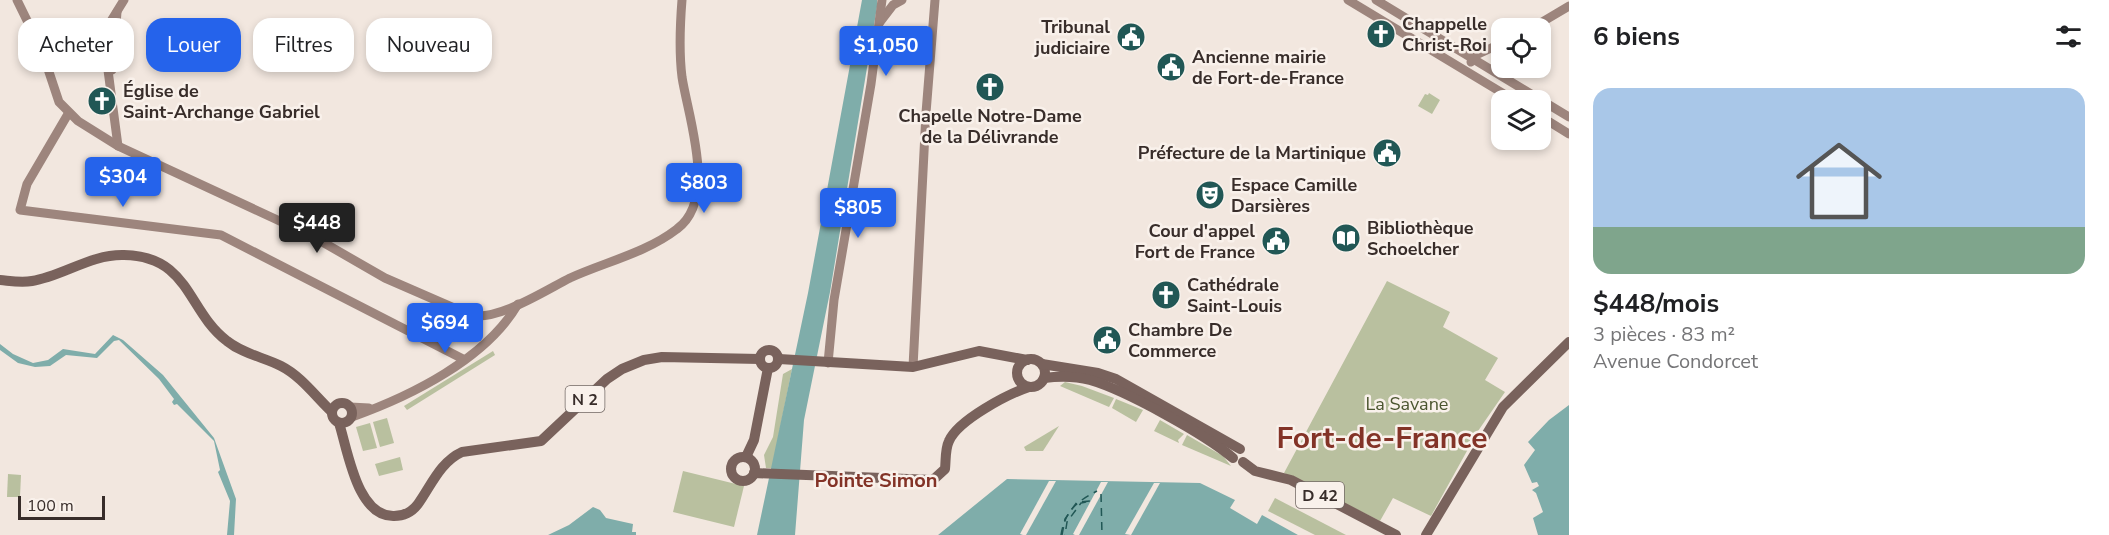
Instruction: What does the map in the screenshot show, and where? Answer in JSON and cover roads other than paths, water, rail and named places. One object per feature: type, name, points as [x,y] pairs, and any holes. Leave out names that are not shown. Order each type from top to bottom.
[{"type":"main road","points":[[16,0],[42,51],[59,102],[68,114],[118,146],[295,227],[385,278],[471,315],[482,317],[518,304],[609,261],[641,250],[677,230],[688,217],[696,190],[698,166],[682,76],[682,0]]},
{"type":"main road","points":[[112,18],[124,0]]},
{"type":"main road","points":[[824,363],[880,22],[886,2],[902,0]]},
{"type":"main road","points":[[913,367],[926,113],[935,0]]},
{"type":"main road","points":[[1348,0],[1366,4],[1420,43],[1496,90]]},
{"type":"main road","points":[[1376,0],[1569,117]]},
{"type":"main road","points":[[1549,18],[1569,6]]},
{"type":"main road","points":[[117,9],[117,18]]},
{"type":"main road","points":[[1420,43],[1454,58],[1472,57],[1491,48]]},
{"type":"main road","points":[[1464,72],[1472,57]]},
{"type":"main road","points":[[108,72],[118,146]]},
{"type":"main road","points":[[110,81],[111,72]]},
{"type":"main road","points":[[68,114],[27,184],[20,210],[221,235],[463,359]]},
{"type":"main road","points":[[1551,123],[1569,134]]},
{"type":"main road","points":[[0,280],[32,281],[106,256],[142,257],[159,263],[181,280],[216,331],[226,341],[243,351],[282,367],[335,408]]},
{"type":"main road","points":[[335,408],[333,419],[347,417],[374,409],[423,386],[495,335],[508,321],[518,304]]},
{"type":"main road","points":[[1427,533],[1503,407],[1567,344]]},
{"type":"main road","points":[[746,457],[754,440],[764,364],[763,351],[769,349],[777,352],[784,360]]},
{"type":"main road","points":[[764,364],[777,365],[784,360],[913,367],[979,351],[1098,373],[1116,379],[1238,456]]},
{"type":"main road","name":"N 2","points":[[347,417],[346,444],[366,503],[381,514],[400,516],[416,507],[436,475],[458,454],[541,441],[607,379],[633,364],[662,357],[764,364]]},
{"type":"main road","points":[[1027,360],[1019,365],[1017,374],[1020,381],[1029,387]]},
{"type":"main road","points":[[1042,364],[1044,378]]},
{"type":"main road","points":[[754,473],[908,481],[933,480],[945,469],[947,445],[954,433],[1000,399],[1038,385],[1044,378],[1076,377],[1109,386],[1238,456]]},
{"type":"main road","points":[[335,408],[344,403],[347,417]]},
{"type":"main road","name":"D 42","points":[[1238,456],[1255,471],[1291,480],[1396,535]]},
{"type":"main road","points":[[746,457],[753,462],[754,473],[749,479],[742,481],[732,475],[731,467],[734,460],[746,457]]},
{"type":"water","points":[[862,0],[877,0],[877,7],[830,292],[804,420],[795,535],[757,535],[808,293]]},
{"type":"water","points":[[113,335],[123,340],[163,375],[214,438],[236,499],[234,535],[227,535],[230,501],[218,472],[220,470],[214,441],[177,404],[174,405],[172,402],[174,399],[159,379],[119,340],[114,341],[97,358],[66,355],[50,366],[35,367],[18,363],[0,350],[0,344],[13,354],[33,363],[48,360],[63,349],[95,354]]},
{"type":"water","points":[[1569,405],[1569,535],[1538,535],[1533,518],[1543,512],[1536,493],[1532,490],[1539,486],[1537,482],[1532,483],[1524,465],[1535,450],[1528,442],[1549,420]]},
{"type":"water","points":[[1007,479],[1200,483],[1235,500],[1230,508],[1257,524],[1262,515],[1298,535],[938,535]]},
{"type":"water","points":[[593,507],[600,510],[606,518],[633,524],[632,532],[636,532],[636,535],[548,535],[569,525]]},
{"type":"place","name":"Chappelle Christ-Roi","points":[[1381,34]]},
{"type":"place","name":"Tribunal judiciaire","points":[[1131,37]]},
{"type":"place","name":"Ancienne mairie de Fort-de-France","points":[[1171,67]]},
{"type":"place","name":"Chapelle Notre-Dame de la Délivrande","points":[[990,87]]},
{"type":"place","name":"Église de Saint-Archange Gabriel","points":[[102,101]]},
{"type":"place","name":"Préfecture de la Martinique","points":[[1387,153]]},
{"type":"place","name":"Espace Camille Darsières","points":[[1210,195]]},
{"type":"place","name":"Bibliothèque Schoelcher","points":[[1346,238]]},
{"type":"place","name":"Cour d'appel Fort de France","points":[[1276,241]]},
{"type":"place","name":"Cathédrale Saint-Louis","points":[[1166,295]]},
{"type":"place","name":"Chambre De Commerce","points":[[1107,340]]},
{"type":"district","name":"Fort-de-France","points":[[1382,438]]},
{"type":"district","name":"Pointe Simon","points":[[876,480]]},
{"type":"park label","name":"La Savane","points":[[1407,404]]}]
